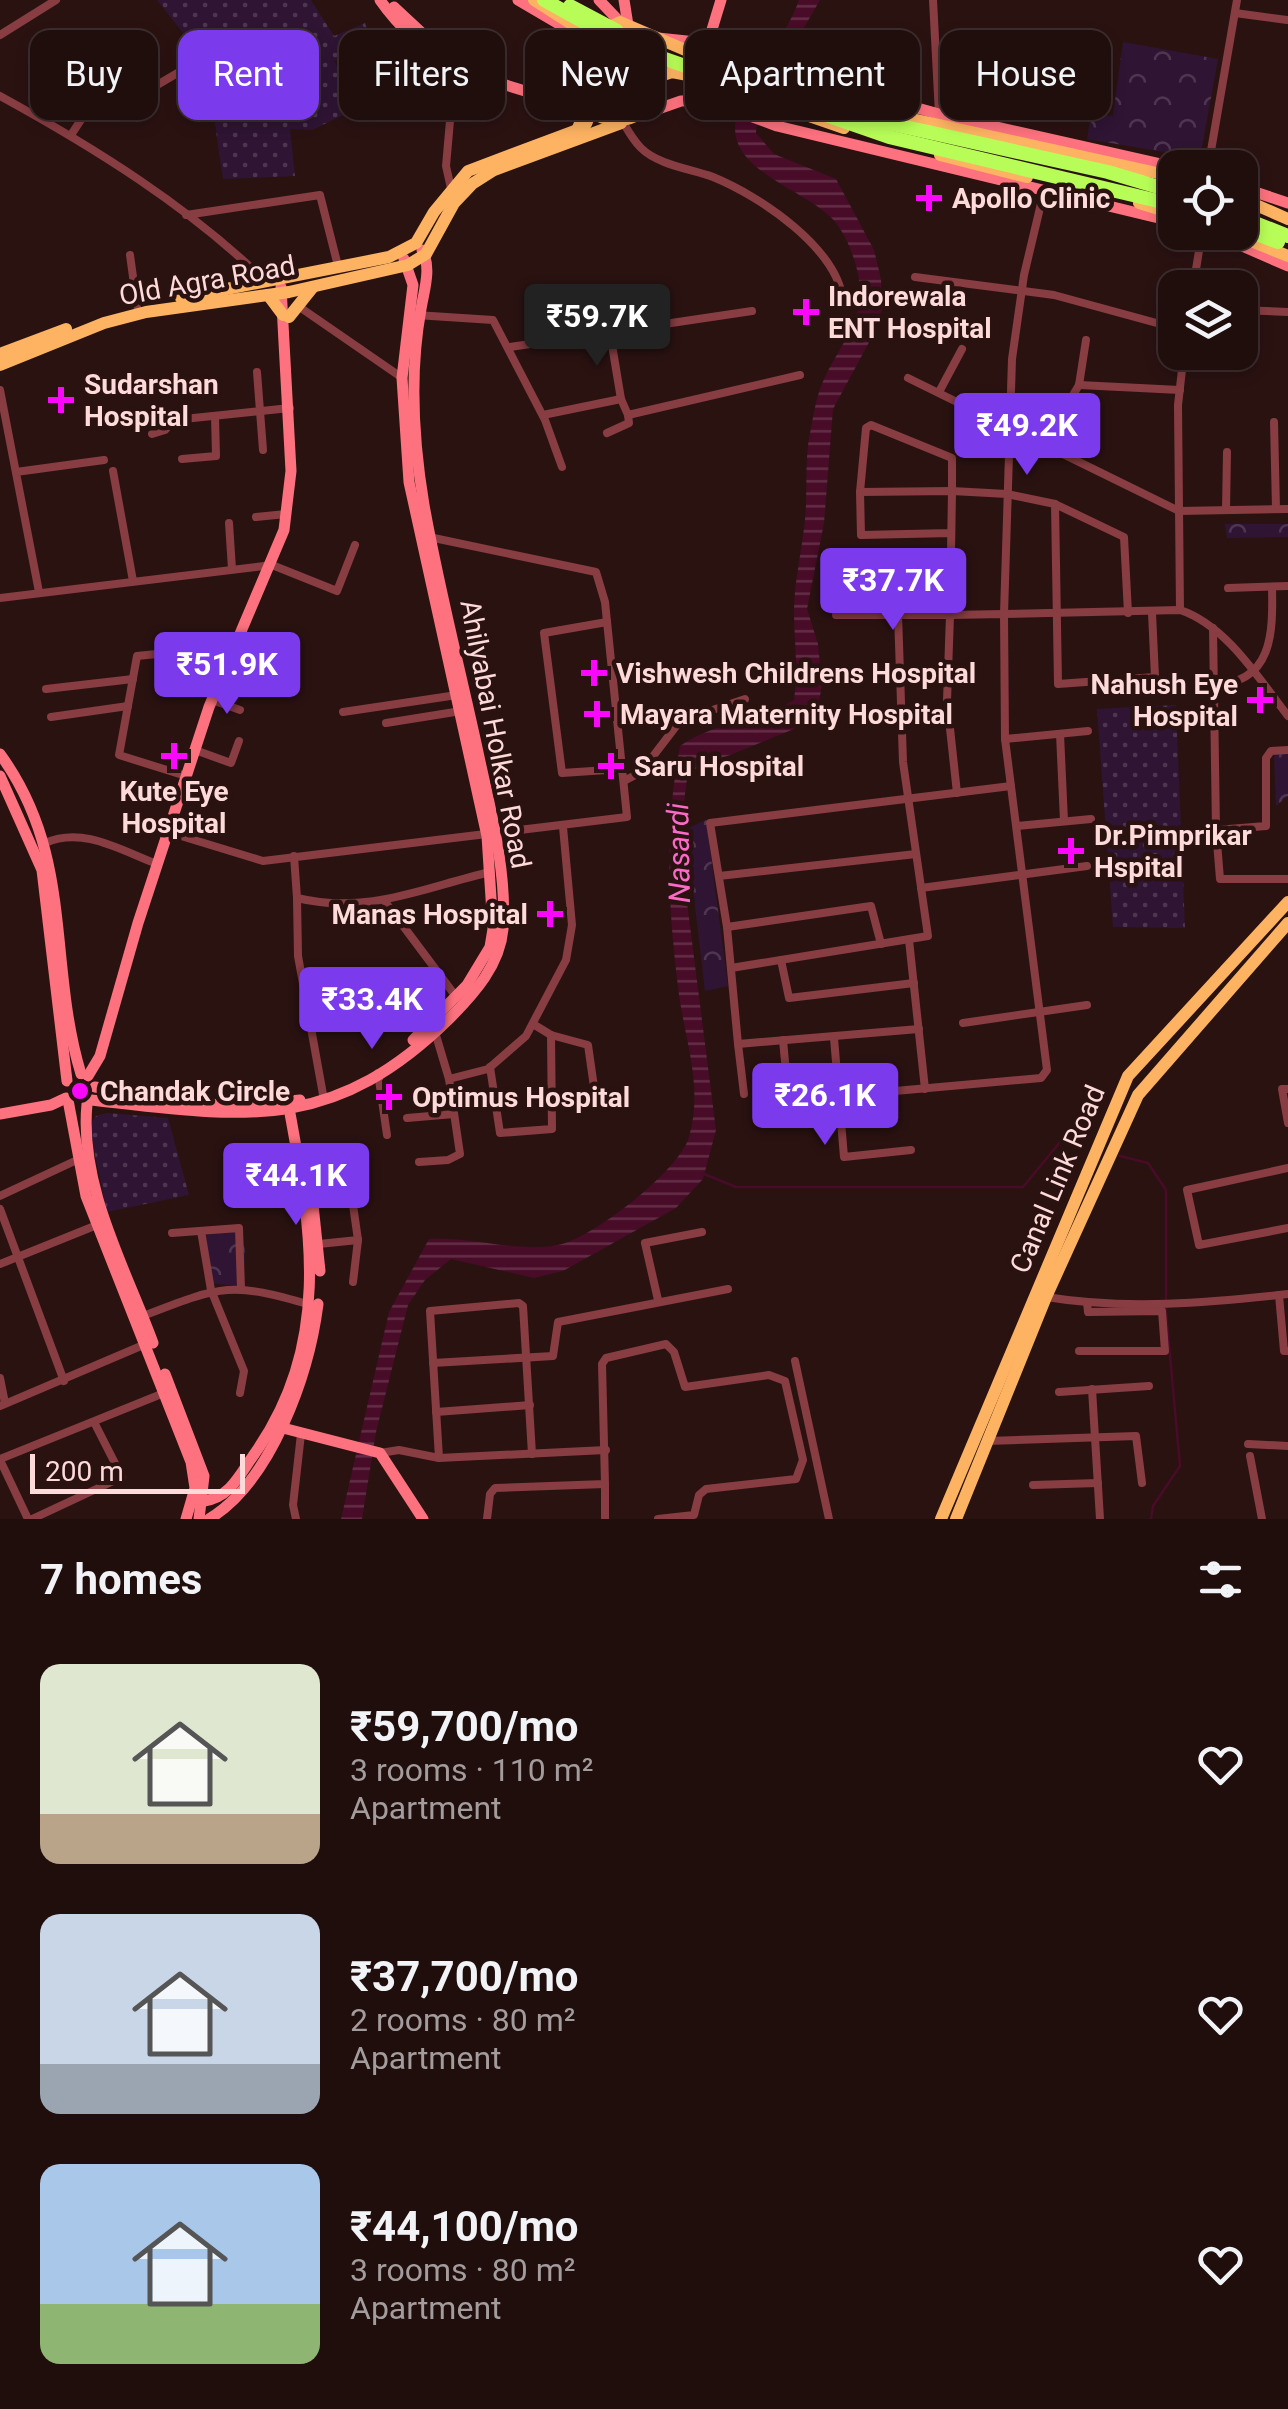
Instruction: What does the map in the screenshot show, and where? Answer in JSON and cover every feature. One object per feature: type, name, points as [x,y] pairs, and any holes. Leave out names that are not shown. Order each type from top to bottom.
[{"type":"highway","points":[[544,0],[625,45],[889,137],[1158,201]]},
{"type":"highway","points":[[561,0],[636,41],[788,92],[892,124],[1108,172],[1158,187]]},
{"type":"highway","points":[[1258,224],[1288,236]]},
{"type":"highway","points":[[1258,235],[1288,246]]},
{"type":"main road","points":[[380,0],[404,30]]},
{"type":"main road","points":[[389,0],[417,30]]},
{"type":"main road","points":[[518,0],[563,30]]},
{"type":"main road","points":[[534,0],[578,30]]},
{"type":"main road","points":[[573,0],[635,30]]},
{"type":"main road","points":[[603,0],[620,24]]},
{"type":"main road","points":[[611,30],[620,24],[624,0]]},
{"type":"main road","points":[[713,30],[721,0]]},
{"type":"main road","points":[[665,42],[736,71],[974,136],[1158,174]]},
{"type":"main road","points":[[665,74],[672,72],[773,107],[979,166],[1158,209]]},
{"type":"main road","points":[[665,108],[692,99],[776,126],[1158,218]]},
{"type":"main road","points":[[920,109],[1158,163]]},
{"type":"main road","points":[[574,137],[582,120]]},
{"type":"main road","points":[[574,137],[588,120]]},
{"type":"main road","points":[[603,120],[623,122]]},
{"type":"main road","points":[[421,248],[452,196],[494,170],[574,137],[629,120]]},
{"type":"main road","points":[[1103,194],[1110,162]]},
{"type":"main road","points":[[1258,193],[1288,203]]},
{"type":"main road","points":[[1258,206],[1288,219]]},
{"type":"main road","points":[[1258,244],[1288,256]]},
{"type":"main road","name":"Old Agra Road","points":[[0,366],[104,323],[278,286],[338,266],[421,248]]},
{"type":"main road","name":"Old Agra Road","points":[[0,354],[138,306],[278,286],[313,287],[408,266],[421,248]]},
{"type":"main road","name":"Ahilyabai Holkar Road","points":[[322,1096],[408,1044],[457,998],[490,947],[492,835],[456,695],[426,538],[418,464],[412,371],[421,248]]},
{"type":"main road","points":[[1251,250],[1288,266]]},
{"type":"main road","points":[[394,254],[408,266]]},
{"type":"main road","name":"Ahilyabai Holkar Road","points":[[89,1102],[212,1115],[289,1107],[322,1096],[378,1073],[436,1032],[480,985],[500,946],[503,918],[492,835],[426,538],[409,482],[402,378],[415,315],[408,266]]},
{"type":"main road","points":[[278,286],[290,313]]},
{"type":"main road","points":[[88,1079],[100,1056],[157,864],[212,700],[272,565],[287,514],[290,313],[278,286]]},
{"type":"main road","points":[[290,313],[313,287]]},
{"type":"main road","points":[[0,754],[44,843],[69,1034],[88,1079],[84,1132],[94,1182],[191,1462],[200,1519]]},
{"type":"main road","points":[[0,776],[42,870],[52,905],[67,1099],[77,1160],[97,1225],[204,1476],[199,1499],[186,1519]]},
{"type":"main road","name":"Canal Link Road","points":[[941,1519],[1128,1076],[1288,902]]},
{"type":"main road","name":"Canal Link Road","points":[[956,1519],[1046,1297],[1138,1095],[1288,923]]},
{"type":"main road","points":[[67,1080],[88,1079]]},
{"type":"main road","name":"Ahilyabai Holkar Road","points":[[88,1079],[198,1105],[289,1107]]},
{"type":"main road","points":[[0,1114],[67,1099],[89,1102]]},
{"type":"main road","points":[[1117,1100],[1130,1110]]},
{"type":"main road","points":[[289,1107],[304,1183],[314,1306]]},
{"type":"main road","points":[[210,1519],[234,1498],[279,1427],[314,1306],[320,1244],[304,1183]]},
{"type":"main road","points":[[279,1427],[348,1448],[380,1453],[423,1519]]},
{"type":"main road","points":[[199,1499],[227,1492],[279,1427]]},
{"type":"street","points":[[0,35],[42,4],[56,0]]},
{"type":"street","points":[[933,0],[939,114]]},
{"type":"street","points":[[1211,150],[1238,0]]},
{"type":"street","points":[[1235,12],[1287,20]]},
{"type":"street","points":[[71,135],[94,100],[125,104],[178,73]]},
{"type":"street","points":[[0,96],[71,135],[186,215],[278,286]]},
{"type":"street","points":[[450,120],[446,166],[452,196]]},
{"type":"street","points":[[623,122],[642,150],[738,188],[768,208],[827,258],[842,286],[843,302]]},
{"type":"street","points":[[839,1096],[1041,1078],[1047,1070],[1005,739],[1004,614],[1009,424],[1021,292],[1044,190]]},
{"type":"street","points":[[186,215],[320,195],[338,266]]},
{"type":"street","points":[[130,255],[138,306]]},
{"type":"street","points":[[914,277],[1087,302],[1158,323]]},
{"type":"street","points":[[510,347],[752,311]]},
{"type":"street","points":[[1258,311],[1288,312]]},
{"type":"street","points":[[290,313],[402,378]]},
{"type":"street","points":[[415,315],[494,320],[543,414],[562,467]]},
{"type":"street","points":[[608,433],[629,424],[610,332]]},
{"type":"street","points":[[1043,445],[1079,384],[1086,340]]},
{"type":"street","points":[[939,392],[962,349]]},
{"type":"street","points":[[1180,610],[1182,370]]},
{"type":"street","points":[[257,372],[262,450]]},
{"type":"street","points":[[628,415],[800,374]]},
{"type":"street","points":[[908,378],[1009,424],[1043,445],[1179,511],[1288,509]]},
{"type":"street","points":[[1079,384],[1180,390]]},
{"type":"street","points":[[0,390],[39,592]]},
{"type":"street","points":[[543,414],[621,399]]},
{"type":"street","points":[[152,434],[165,430],[174,420],[290,408]]},
{"type":"street","points":[[182,459],[216,456],[215,416]]},
{"type":"street","points":[[1274,422],[1276,509]]},
{"type":"street","points":[[951,533],[861,534],[866,428],[871,425],[952,458],[950,616],[948,701],[957,793]]},
{"type":"street","points":[[1226,452],[1226,510]]},
{"type":"street","points":[[16,472],[104,460]]},
{"type":"street","points":[[114,471],[134,580]]},
{"type":"street","points":[[860,492],[1007,494],[1055,504],[1124,537],[1128,613]]},
{"type":"street","points":[[1055,504],[1056,680],[1061,685],[1155,677],[1152,612]]},
{"type":"street","points":[[256,516],[287,514]]},
{"type":"street","points":[[14,524],[26,523]]},
{"type":"street","points":[[229,523],[232,569]]},
{"type":"street","points":[[168,832],[262,861],[627,817],[602,580],[587,568],[426,538]]},
{"type":"street","points":[[0,598],[272,565],[336,591],[355,545]]},
{"type":"street","points":[[1228,588],[1288,586]]},
{"type":"street","points":[[1213,686],[1252,670],[1271,644],[1272,587]]},
{"type":"street","points":[[836,616],[1180,610],[1213,628],[1288,716]]},
{"type":"street","points":[[730,968],[910,940],[929,932],[903,762],[898,614]]},
{"type":"street","points":[[607,622],[544,632],[562,773],[622,768]]},
{"type":"street","points":[[1213,628],[1220,879],[1288,880]]},
{"type":"street","points":[[186,776],[119,754],[137,656],[236,646]]},
{"type":"street","points":[[46,688],[133,679]]},
{"type":"street","points":[[342,712],[456,695]]},
{"type":"street","points":[[624,781],[641,772],[680,721],[745,699]]},
{"type":"street","points":[[212,700],[240,710]]},
{"type":"street","points":[[51,717],[128,706]]},
{"type":"street","points":[[386,724],[461,711]]},
{"type":"street","points":[[1005,739],[1088,730]]},
{"type":"street","points":[[1060,734],[1064,821]]},
{"type":"street","points":[[195,750],[231,763],[239,742]]},
{"type":"street","points":[[1216,830],[1266,826],[1266,758],[1271,752],[1288,750]]},
{"type":"street","points":[[744,1094],[727,927],[710,823],[1011,786]]},
{"type":"street","points":[[1016,826],[1091,819]]},
{"type":"street","points":[[449,1079],[490,1067],[526,1036],[571,941],[563,827]]},
{"type":"street","points":[[44,843],[66,834],[85,837],[157,864]]},
{"type":"street","points":[[720,876],[916,854]]},
{"type":"street","points":[[294,856],[298,956],[322,1096]]},
{"type":"street","points":[[921,888],[1024,871],[1087,866]]},
{"type":"street","points":[[297,898],[325,904],[386,902],[490,872]]},
{"type":"street","points":[[386,902],[457,998]]},
{"type":"street","points":[[727,927],[872,906],[881,944]]},
{"type":"street","points":[[910,940],[925,1089]]},
{"type":"street","points":[[781,960],[789,998],[914,983]]},
{"type":"street","points":[[963,1023],[1087,1006]]},
{"type":"street","points":[[533,1024],[588,1045],[595,1094]]},
{"type":"street","points":[[738,1044],[919,1030]]},
{"type":"street","points":[[419,1162],[448,1160],[460,1154],[449,1079],[436,1032]]},
{"type":"street","points":[[490,1067],[500,1133],[552,1129],[551,1034]]},
{"type":"street","points":[[834,1038],[844,1157],[912,1150]]},
{"type":"street","points":[[783,1040],[788,1105]]},
{"type":"street","points":[[378,1073],[387,1135]]},
{"type":"street","points":[[1288,1088],[1282,1089],[1288,1123]]},
{"type":"street","points":[[407,1118],[454,1114]]},
{"type":"street","points":[[0,1196],[77,1160]]},
{"type":"street","points":[[1288,1168],[1187,1190],[1199,1245],[1288,1228]]},
{"type":"street","points":[[352,1198],[358,1240],[354,1282]]},
{"type":"street","points":[[0,1209],[64,1381]]},
{"type":"street","points":[[0,1264],[97,1225]]},
{"type":"street","points":[[172,1233],[238,1228],[241,1289]]},
{"type":"street","points":[[201,1231],[211,1290],[244,1371],[240,1394]]},
{"type":"street","points":[[658,1300],[645,1243],[702,1232]]},
{"type":"street","points":[[320,1244],[358,1240]]},
{"type":"street","points":[[143,1316],[211,1290],[241,1289],[314,1306]]},
{"type":"street","points":[[432,1363],[555,1355],[558,1322],[728,1289]]},
{"type":"street","points":[[1046,1297],[1155,1307],[1284,1294],[1284,1351],[1288,1351]]},
{"type":"street","points":[[439,1458],[431,1310],[518,1303],[523,1306],[528,1357],[532,1454]]},
{"type":"street","points":[[1079,1351],[1165,1351],[1162,1312],[1155,1307]]},
{"type":"street","points":[[0,1378],[3,1404],[149,1342]]},
{"type":"street","points":[[605,1519],[602,1364],[606,1358],[666,1344],[674,1352],[685,1387],[769,1375],[788,1386],[802,1460],[796,1479],[706,1489],[699,1495],[694,1515],[658,1519]]},
{"type":"street","points":[[795,1362],[829,1519]]},
{"type":"street","points":[[1059,1392],[1149,1386]]},
{"type":"street","points":[[1092,1388],[1100,1519]]},
{"type":"street","points":[[94,1422],[122,1476],[30,1519],[0,1460],[164,1393]]},
{"type":"street","points":[[436,1412],[530,1405]]},
{"type":"street","points":[[296,1519],[293,1505],[301,1434]]},
{"type":"street","points":[[987,1441],[1139,1437],[1142,1484]]},
{"type":"street","points":[[1248,1444],[1288,1446]]},
{"type":"street","points":[[380,1453],[399,1450],[439,1458],[606,1450]]},
{"type":"street","points":[[1250,1456],[1262,1519]]},
{"type":"street","points":[[1033,1485],[1098,1483]]},
{"type":"street","points":[[487,1519],[490,1494],[496,1488],[606,1484]]},
{"type":"street","points":[[199,1499],[210,1519]]},
{"type":"green space","points":[[157,0],[311,0],[334,36],[339,34],[339,59],[334,61],[339,70],[339,117],[312,130],[290,129],[295,176],[223,179],[214,120],[319,120],[319,30],[181,30]]},
{"type":"green space","points":[[365,23],[367,30],[348,30]]},
{"type":"green space","points":[[1123,42],[1218,59],[1201,150],[1158,151],[1087,139],[1090,120],[1111,120]]},
{"type":"green space","points":[[1225,524],[1288,524],[1288,537],[1227,538]]},
{"type":"green space","points":[[840,556],[946,556],[942,610],[838,610]]},
{"type":"green space","points":[[1176,705],[1185,928],[1113,927],[1097,709]]},
{"type":"green space","points":[[1288,752],[1288,796],[1276,806],[1274,754]]},
{"type":"green space","points":[[706,820],[728,986],[705,991],[686,829]]},
{"type":"green space","points":[[107,1113],[168,1118],[189,1195],[107,1212],[89,1126],[96,1116]]},
{"type":"green space","points":[[240,1228],[245,1258],[240,1280],[236,1286],[211,1283],[204,1236]]},
{"type":"water","points":[[799,0],[820,0],[803,30],[785,30]]},
{"type":"water","name":"Nasardi","points":[[736,120],[757,120],[756,133],[774,154],[836,179],[874,250],[881,279],[882,309],[873,335],[833,409],[824,523],[807,609],[818,644],[822,684],[816,720],[688,772],[681,823],[683,871],[716,1130],[703,1179],[676,1208],[563,1271],[534,1278],[451,1259],[425,1280],[408,1305],[376,1432],[362,1519],[341,1519],[389,1312],[429,1239],[526,1247],[573,1240],[612,1217],[653,1184],[670,1167],[689,1137],[694,1080],[678,987],[669,866],[680,746],[794,700],[794,603],[805,518],[809,437],[820,389],[853,324],[860,299],[855,262],[836,223],[756,166],[743,153],[736,137]]},
{"type":"waterway","points":[[704,1174],[736,1187],[1023,1187],[1061,1141],[1082,1146]]},
{"type":"waterway","points":[[1120,1156],[1148,1163],[1166,1190],[1166,1311],[1180,1466],[1153,1506],[1151,1519]]},
{"type":"place","name":"Apollo Clinic","points":[[929,198]]},
{"type":"place","name":"Indorewala ENT Hospital","points":[[806,312]]},
{"type":"place","name":"Sudarshan Hospital","points":[[61,400]]},
{"type":"place","name":"Vishwesh Childrens Hospital","points":[[594,673]]},
{"type":"place","name":"Nahush Eye Hospital","points":[[1260,700]]},
{"type":"place","name":"Mayara Maternity Hospital","points":[[597,714]]},
{"type":"place","name":"Kute Eye Hospital","points":[[174,756]]},
{"type":"place","name":"Saru Hospital","points":[[611,766]]},
{"type":"place","name":"Dr.Pimprikar Hspital","points":[[1071,851]]},
{"type":"place","name":"Manas Hospital","points":[[550,914]]},
{"type":"place","name":"Chandak Circle","points":[[80,1091]]},
{"type":"place","name":"Optimus Hospital","points":[[389,1097]]}]
